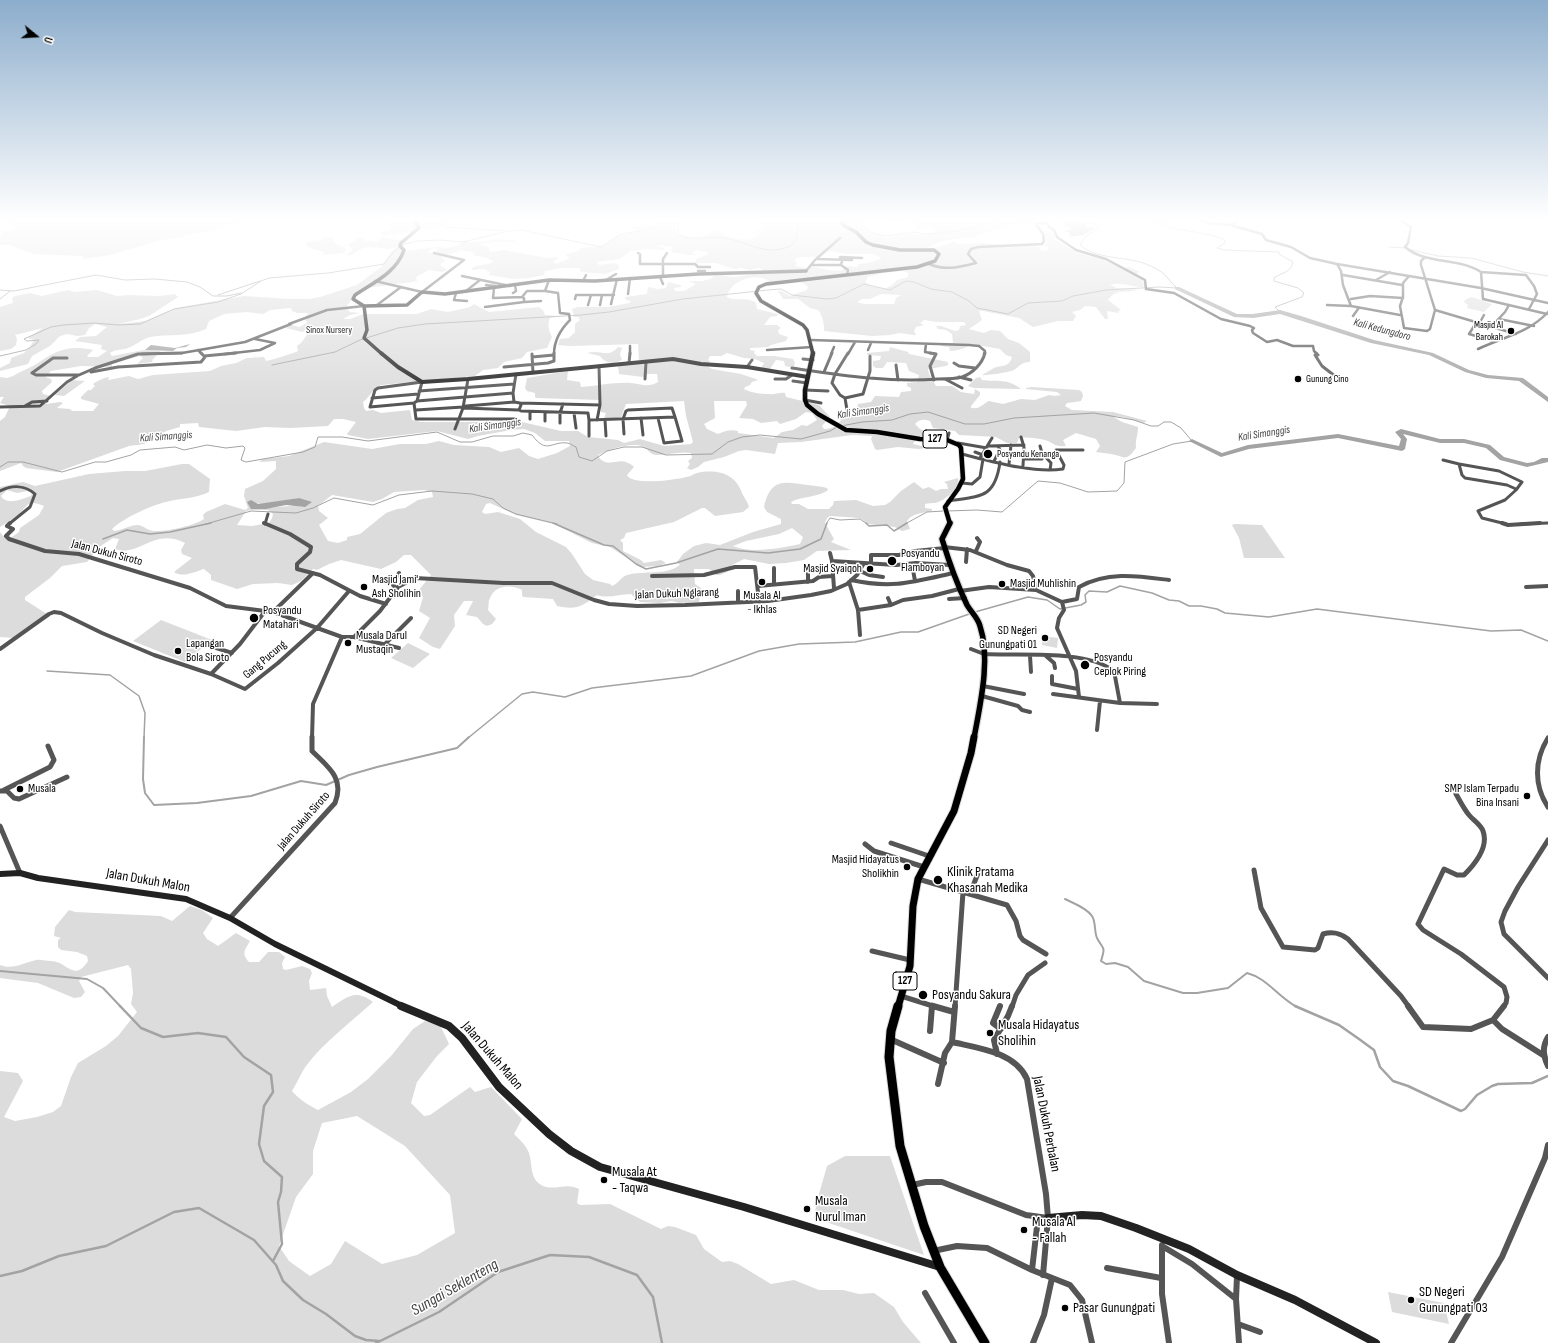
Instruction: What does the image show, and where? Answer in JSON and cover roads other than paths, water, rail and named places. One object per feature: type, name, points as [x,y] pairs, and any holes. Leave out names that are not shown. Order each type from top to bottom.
[{"type":"main road","points":[[798,281],[763,285],[757,288],[756,292],[761,301],[803,325],[807,330],[811,340],[813,360],[805,390],[805,400]]},
{"type":"main road","name":"127","points":[[805,400],[807,405],[842,429],[877,432],[920,439],[947,440],[958,443],[961,448],[962,483],[948,501],[946,510],[950,524],[943,537],[944,547],[953,573],[982,633],[984,654],[982,696],[971,754],[954,811],[918,879],[913,906],[910,960],[890,1039],[890,1066],[900,1146],[933,1251],[940,1267],[985,1343]]},
{"type":"street","points":[[364,306],[354,301],[353,298],[375,281],[422,292],[445,294],[546,281]]},
{"type":"street","points":[[407,305],[437,281]]},
{"type":"street","points":[[466,291],[479,281]]},
{"type":"street","points":[[483,281],[510,286]]},
{"type":"street","points":[[545,291],[551,281]]},
{"type":"street","points":[[577,281],[591,281]]},
{"type":"street","points":[[611,304],[617,281]]},
{"type":"street","points":[[628,294],[630,281]]},
{"type":"street","points":[[1145,281],[1146,287],[1174,293],[1188,299],[1220,319],[1250,325],[1254,328],[1252,333],[1267,342],[1277,340],[1294,346],[1313,346],[1314,351],[1318,355],[1315,355],[1316,359],[1340,381]]},
{"type":"street","points":[[1343,281],[1343,288],[1351,299],[1350,306]]},
{"type":"street","points":[[1380,281],[1402,285]]},
{"type":"street","points":[[1405,281],[1402,285],[1403,298],[1400,306],[1400,315],[1404,328],[1427,331],[1430,329],[1434,310],[1425,281]]},
{"type":"street","points":[[1435,281],[1481,288],[1548,303]]},
{"type":"street","points":[[1481,281],[1484,299],[1547,313]]},
{"type":"street","points":[[1530,281],[1537,294],[1530,309]]},
{"type":"street","points":[[486,285],[500,287]]},
{"type":"street","points":[[514,293],[516,291],[515,285]]},
{"type":"street","points":[[377,305],[401,288]]},
{"type":"street","points":[[494,288],[493,298],[522,297],[527,291],[558,293],[560,313],[569,316],[570,321],[562,328],[554,349],[554,361],[504,367]]},
{"type":"street","points":[[456,293],[454,300],[467,301]]},
{"type":"street","points":[[575,300],[576,295],[614,295]]},
{"type":"street","points":[[588,305],[591,295]]},
{"type":"street","points":[[600,305],[602,295]]},
{"type":"street","points":[[1351,299],[1382,296],[1403,298]]},
{"type":"street","points":[[522,297],[524,298],[524,302]]},
{"type":"street","points":[[485,307],[541,301]]},
{"type":"street","points":[[1491,327],[1499,319],[1509,304]]},
{"type":"street","points":[[0,407],[25,407],[32,402],[47,401],[67,382],[79,375],[95,368],[138,354],[175,354],[240,344],[327,310],[377,305],[413,306]]},
{"type":"street","points":[[1327,305],[1350,306],[1358,309],[1400,315]]},
{"type":"street","points":[[364,306],[367,330],[365,339],[398,367],[422,382]]},
{"type":"street","points":[[1353,316],[1358,309]]},
{"type":"street","points":[[1434,310],[1516,334]]},
{"type":"street","points":[[1478,349],[1494,341],[1534,326],[1547,313]]},
{"type":"street","points":[[1484,316],[1469,334],[1494,341]]},
{"type":"street","points":[[1499,319],[1534,326]]},
{"type":"street","points":[[284,325],[291,324]]},
{"type":"street","points":[[204,356],[245,352],[251,350],[257,351],[276,343],[255,339]]},
{"type":"street","points":[[811,340],[979,346],[985,352],[983,359],[975,368],[959,378]]},
{"type":"street","points":[[855,342],[835,374],[832,383],[840,395],[845,398],[862,395],[870,371],[870,356]]},
{"type":"street","points":[[868,350],[871,342]]},
{"type":"street","points":[[926,344],[925,351],[936,354],[930,366],[934,380]]},
{"type":"street","points":[[629,363],[630,346]]},
{"type":"street","points":[[767,350],[812,347]]},
{"type":"street","points":[[824,372],[834,348]]},
{"type":"street","points":[[198,350],[204,356]]},
{"type":"street","points":[[224,354],[226,350]]},
{"type":"street","points":[[533,373],[532,355],[554,356]]},
{"type":"street","points":[[84,373],[118,367],[201,362],[204,359],[204,356]]},
{"type":"street","points":[[67,358],[53,358],[32,374],[79,375]]},
{"type":"street","points":[[513,393],[371,407],[372,398],[375,390],[378,388],[422,382],[468,379],[673,359],[701,364],[747,367],[808,378]]},
{"type":"street","points":[[803,359],[813,360]]},
{"type":"street","points":[[747,367],[752,360]]},
{"type":"street","points":[[645,379],[646,362]]},
{"type":"street","points":[[954,363],[960,366],[975,368]]},
{"type":"street","points":[[896,365],[898,380]]},
{"type":"street","points":[[597,420],[600,405],[599,366]]},
{"type":"street","points":[[792,368],[898,380],[959,378],[972,380]]},
{"type":"street","points":[[514,402],[513,393],[516,374]]},
{"type":"street","points":[[775,379],[786,379],[792,375]]},
{"type":"street","points":[[455,429],[463,407],[468,379]]},
{"type":"street","points":[[945,379],[962,388]]},
{"type":"street","points":[[793,381],[807,383]]},
{"type":"street","points":[[422,382],[415,402],[416,418],[516,419]]},
{"type":"street","points":[[372,398],[514,384]]},
{"type":"street","points":[[805,390],[828,391]]},
{"type":"street","points":[[845,398],[847,410]]},
{"type":"street","points":[[805,400],[821,403]]},
{"type":"street","points":[[416,410],[514,402],[600,405]]},
{"type":"street","points":[[519,410],[520,403]]},
{"type":"street","points":[[560,423],[560,412],[563,404]]},
{"type":"street","points":[[463,407],[530,412],[599,413]]},
{"type":"street","points":[[624,434],[623,419],[626,411],[672,408],[682,440],[679,442],[664,443],[658,418]]},
{"type":"street","points":[[530,412],[530,420]]},
{"type":"street","points":[[545,412],[545,421]]},
{"type":"street","points":[[574,413],[576,428]]},
{"type":"street","points":[[588,413],[590,436]]},
{"type":"street","points":[[589,420],[675,417]]},
{"type":"street","points":[[641,418],[643,435]]},
{"type":"street","points":[[605,420],[606,436]]},
{"type":"street","points":[[947,440],[949,433]]},
{"type":"street","points":[[1021,437],[1024,445],[1023,466]]},
{"type":"street","points":[[962,483],[972,484],[980,477],[982,457],[992,438]]},
{"type":"street","points":[[958,443],[988,447],[1024,445]]},
{"type":"street","points":[[1009,464],[1011,445]]},
{"type":"street","points":[[994,461],[1000,450],[998,446]]},
{"type":"street","points":[[1024,459],[1042,459],[1040,446]]},
{"type":"street","points":[[962,454],[982,457],[1009,464],[1061,471],[1064,465],[1056,451],[1057,449],[1083,450]]},
{"type":"street","points":[[975,452],[982,457]]},
{"type":"street","points":[[1042,453],[1051,463],[1050,470]]},
{"type":"street","points":[[1443,460],[1494,469],[1517,478],[1523,483],[1499,504],[1482,508],[1478,513],[1486,519],[1508,525],[1548,523]]},
{"type":"street","points":[[948,501],[984,495],[990,492],[996,483],[1000,462]]},
{"type":"street","points":[[1459,464],[1462,475],[1465,478],[1507,485],[1516,490]]},
{"type":"street","name":"Jalan Dukuh Siroto","points":[[0,491],[6,487],[12,486],[28,490],[35,494],[30,507],[7,526],[14,529],[6,536],[9,539],[45,551],[79,554],[190,588],[226,606],[266,610],[342,637],[354,637],[399,648]]},
{"type":"street","points":[[268,514],[265,524],[290,534],[311,547],[310,552],[297,564],[296,568],[300,571],[320,575],[349,591],[386,604]]},
{"type":"street","points":[[976,551],[980,542],[977,538]]},
{"type":"street","points":[[871,563],[871,555],[899,555],[944,547],[967,549],[976,551],[1008,565],[1032,572],[1036,590]]},
{"type":"street","points":[[966,562],[967,549]]},
{"type":"street","points":[[830,553],[834,588]]},
{"type":"street","points":[[832,561],[896,565],[916,563],[950,565]]},
{"type":"street","name":"Jalan Dukuh Nglarang","points":[[397,589],[418,578],[500,583],[552,583],[597,602],[622,606],[759,601],[806,596],[834,588],[850,581],[860,571],[864,563]]},
{"type":"street","name":"Jalan Dukuh Nglarang","points":[[652,576],[704,575],[735,568],[754,567],[756,568],[759,601]]},
{"type":"street","points":[[774,568],[774,584]]},
{"type":"street","points":[[808,568],[808,582]]},
{"type":"street","points":[[913,570],[915,581]]},
{"type":"street","points":[[860,571],[869,575],[883,577]]},
{"type":"street","points":[[273,612],[312,573]]},
{"type":"street","points":[[354,637],[386,604],[397,589],[392,585],[392,582],[399,573]]},
{"type":"street","points":[[860,635],[858,610],[850,581],[881,585],[902,584],[953,573]]},
{"type":"street","points":[[758,586],[808,582],[814,581],[819,576],[832,576]]},
{"type":"street","points":[[858,610],[891,605],[916,597],[989,587],[1036,590],[1062,602],[1077,599],[1079,587],[1088,581],[1114,576],[1169,580]]},
{"type":"street","points":[[1526,587],[1548,586]]},
{"type":"street","points":[[317,628],[349,591]]},
{"type":"street","points":[[738,591],[738,602]]},
{"type":"street","points":[[888,598],[891,605]]},
{"type":"street","points":[[949,599],[965,598]]},
{"type":"street","points":[[1062,602],[1064,608],[1059,618],[1057,628],[1076,671],[1079,697]]},
{"type":"street","points":[[0,649],[54,612],[154,655],[210,674],[232,653],[266,610]]},
{"type":"street","points":[[385,644],[411,618]]},
{"type":"street","name":"Gang Pucung","points":[[210,674],[247,688],[278,664],[317,628]]},
{"type":"street","name":"Jalan Dukuh Siroto","points":[[230,918],[338,798],[340,783],[336,776],[312,751],[312,704],[342,637]]},
{"type":"street","points":[[210,646],[232,653]]},
{"type":"street","points":[[971,649],[984,654],[1069,656],[1105,664],[1113,668],[1120,703]]},
{"type":"street","points":[[1030,656],[1031,672]]},
{"type":"street","points":[[1046,656],[1046,658],[1054,663],[1055,668]]},
{"type":"street","points":[[1052,676],[1052,684],[1078,689]]},
{"type":"street","points":[[983,686],[1024,694]]},
{"type":"street","points":[[1053,694],[1120,703],[1157,704]]},
{"type":"street","points":[[982,696],[1018,706],[1022,710],[1030,712]]},
{"type":"street","points":[[1097,730],[1100,701]]},
{"type":"street","points":[[1548,738],[1542,751],[1538,768],[1538,785],[1548,807]]},
{"type":"street","points":[[2,791],[52,765],[54,760],[48,746]]},
{"type":"street","points":[[2,791],[7,791],[14,798],[19,799],[67,777]]},
{"type":"street","points":[[1254,870],[1261,908],[1283,947],[1315,950],[1318,948],[1323,934],[1334,932],[1340,934],[1348,939],[1401,996],[1423,1027],[1471,1029],[1488,1023],[1493,1020],[1506,1003],[1507,998],[1504,987],[1461,954],[1422,930],[1418,924],[1444,869],[1457,875],[1464,875],[1481,851],[1484,844],[1484,830],[1468,814],[1456,794]]},
{"type":"street","points":[[0,826],[20,873]]},
{"type":"street","points":[[1548,840],[1518,887],[1505,911],[1501,922],[1504,934],[1548,978]]},
{"type":"street","points":[[891,843],[929,856]]},
{"type":"street","points":[[865,844],[874,852],[924,867]]},
{"type":"street","name":"Jalan Dukuh Malon","points":[[0,874],[20,873],[38,878],[186,899],[230,918],[274,944],[383,998],[449,1026],[462,1038],[499,1086],[549,1134],[571,1151],[600,1167],[744,1207],[940,1267]]},
{"type":"street","points":[[970,894],[978,873]]},
{"type":"street","points":[[918,879],[1007,905],[1016,921],[1020,936],[1046,954]]},
{"type":"street","points":[[938,1084],[944,1064],[945,1053],[952,1042],[963,892]]},
{"type":"street","points":[[872,951],[910,960]]},
{"type":"street","points":[[997,1054],[994,1040],[1001,1029],[1023,983],[1028,975],[1045,963]]},
{"type":"street","points":[[901,996],[954,1012]]},
{"type":"street","points":[[930,1031],[932,1005]]},
{"type":"street","points":[[1000,1006],[993,1024],[1001,1029]]},
{"type":"street","points":[[1493,1020],[1505,1031],[1543,1055]]},
{"type":"street","points":[[1548,1037],[1544,1043],[1543,1055],[1548,1066]]},
{"type":"street","points":[[890,1039],[944,1064]]},
{"type":"street","name":"Jalan Dukuh Perbalan","points":[[952,1042],[997,1054],[1013,1061],[1028,1079],[1046,1194],[1043,1218],[1032,1270]]},
{"type":"street","points":[[1451,1343],[1502,1257],[1545,1158],[1548,1145]]},
{"type":"street","points":[[912,1185],[926,1182],[942,1182],[1026,1215],[1043,1218],[1082,1215],[1101,1216],[1162,1242],[1189,1249],[1237,1275],[1295,1300],[1376,1343]]},
{"type":"street","name":"Jalan Dukuh Perbalan","points":[[1043,1218],[1043,1275]]},
{"type":"street","points":[[1162,1242],[1161,1278],[1164,1318],[1169,1343]]},
{"type":"street","points":[[1162,1242],[1236,1299]]},
{"type":"street","points":[[933,1251],[958,1246],[987,1248],[1043,1275],[1073,1287],[1082,1300],[1092,1343]]},
{"type":"street","points":[[1107,1268],[1161,1278]]},
{"type":"street","points":[[1237,1275],[1236,1299],[1239,1343]]},
{"type":"street","points":[[1033,1343],[1044,1315],[1052,1278]]},
{"type":"street","points":[[925,1294],[948,1330],[954,1343]]},
{"type":"street","points":[[1238,1324],[1260,1332]]},
{"type":"waterway","name":"Kali Kedungdoro","points":[[0,290],[14,291],[67,281]]},
{"type":"waterway","name":"Kali Kedungdoro","points":[[173,281],[187,282],[200,287],[213,296],[227,296],[241,293]]},
{"type":"waterway","points":[[218,295],[260,281]]},
{"type":"waterway","name":"Kali Kedungdoro","points":[[0,356],[26,350],[36,344],[39,340],[27,341],[24,339],[51,327],[94,323],[118,325],[140,324],[174,309],[218,302],[241,294],[262,281]]},
{"type":"waterway","points":[[272,365],[335,352],[360,340],[398,328],[425,324],[581,315],[609,312],[683,299],[768,290],[781,289],[792,295],[827,299],[836,298],[864,284],[890,290],[906,281],[914,282],[931,289],[952,292],[969,301],[977,308],[1008,314],[1028,303],[1062,301],[1073,296],[1106,290],[1159,287],[1177,288]]},
{"type":"waterway","name":"Kali Kedungdoro","points":[[1170,281],[1176,287]]},
{"type":"waterway","points":[[1274,281],[1298,288],[1304,293],[1302,297],[1275,307],[1280,312]]},
{"type":"waterway","name":"Kali Kedungdoro","points":[[1177,288],[1236,316],[1253,316],[1280,312],[1373,342],[1431,354],[1467,371],[1488,377],[1521,379],[1548,400]]},
{"type":"waterway","points":[[0,299],[10,291]]},
{"type":"waterway","name":"Kali Simanggis","points":[[841,426],[862,422],[892,420],[910,414],[928,412],[965,424],[984,424],[1014,418],[1094,413],[1134,420],[1151,426],[1158,426],[1164,422],[1171,422],[1181,428],[1192,441],[1173,444],[1125,462],[1124,483],[1117,491],[1088,492],[1060,483],[1038,481],[1002,512],[977,510],[948,511]]},
{"type":"waterway","name":"Kali Simanggis","points":[[0,467],[8,462],[23,462],[62,472],[95,462],[106,462],[131,455],[140,450],[175,447],[184,450],[207,445],[226,448],[243,446],[245,448],[241,460],[246,462],[303,452],[315,447],[318,437],[342,437],[368,441],[437,432],[460,442],[472,442],[493,436],[513,436],[523,433],[532,435],[537,441],[545,446],[569,443],[576,447],[579,457],[592,461],[607,451],[624,447],[642,447],[666,455],[712,454],[728,442],[742,437],[760,435],[801,439],[830,431],[837,427]]},
{"type":"waterway","name":"Kali Simanggis","points":[[1192,441],[1221,455],[1248,447],[1338,436],[1402,449],[1404,439],[1398,432],[1401,431],[1440,441],[1464,441],[1488,446],[1502,459],[1527,465],[1536,464],[1542,460],[1548,460]]},
{"type":"waterway","points":[[206,524],[251,511],[296,513],[313,508],[334,498],[373,505],[399,495],[432,491],[472,494],[493,499],[503,508],[516,514],[553,523]]},
{"type":"waterway","points":[[905,524],[927,512],[944,511]]},
{"type":"waterway","points":[[826,524],[830,518],[840,520],[860,519],[867,524]]},
{"type":"waterway","points":[[103,539],[127,530],[150,534],[170,532],[211,523]]},
{"type":"waterway","points":[[553,523],[604,545],[613,546],[636,564],[646,569],[676,563],[718,549],[768,553],[800,549],[821,539],[827,523]]},
{"type":"waterway","points":[[867,524],[869,526],[887,525],[894,531],[907,523]]},
{"type":"waterway","points":[[975,612],[1028,597],[1047,600],[1060,609],[1081,605],[1086,602],[1085,595],[1089,591],[1107,592],[1120,586],[1152,593],[1169,600],[1179,601],[1189,606],[1201,606],[1217,609],[1225,613],[1269,617],[1317,609],[1491,631],[1521,630],[1548,641]]},
{"type":"waterway","points":[[468,738],[522,694],[533,692],[565,697],[592,688],[691,676],[759,651],[799,644],[855,642],[901,632],[918,632],[972,613]]},
{"type":"waterway","points":[[47,671],[110,675],[139,696],[145,713],[144,738]]},
{"type":"waterway","points":[[144,737],[143,779],[145,793],[154,805],[197,803],[251,796],[301,781],[326,785],[349,775],[377,767],[457,748],[469,737]]},
{"type":"waterway","points":[[1065,899],[1083,908],[1092,916],[1097,938],[1104,950],[1101,961],[1106,964],[1115,963],[1128,967],[1144,981],[1183,993],[1197,993],[1228,988],[1247,973],[1254,975],[1267,983],[1296,1006]]},
{"type":"waterway","points":[[0,971],[87,979],[103,988],[121,1007]]},
{"type":"waterway","points":[[120,1006],[141,1028],[163,1037],[198,1033],[226,1037],[244,1057],[271,1075],[273,1092],[264,1106],[259,1144],[264,1161],[282,1177],[281,1192],[278,1202],[282,1244],[273,1261]]},
{"type":"waterway","points":[[1296,1006],[1339,1025],[1374,1050],[1380,1067],[1393,1081],[1408,1086],[1461,1111],[1465,1109],[1477,1095],[1492,1086],[1498,1084],[1532,1083],[1548,1076]]},
{"type":"waterway","points":[[0,1276],[22,1271],[59,1256],[106,1246],[174,1212],[199,1208],[254,1240],[276,1265],[283,1281],[303,1300],[326,1314],[355,1336],[366,1340],[379,1341]]},
{"type":"waterway","name":"Sungai Seklenteng","points":[[376,1343],[439,1312],[498,1272],[550,1255],[589,1257],[637,1275],[653,1297],[662,1343]]},
{"type":"place","name":"Masjid Al Barokah","points":[[1511,331]]},
{"type":"place","name":"Gunung Cino","points":[[1298,379]]},
{"type":"place","name":"Posyandu Kenanga","points":[[988,454]]},
{"type":"place","name":"Posyandu Flamboyan","points":[[892,561]]},
{"type":"place","name":"Masjid Syaiqoh","points":[[870,569]]},
{"type":"place","name":"Musala Al - Ikhlas","points":[[762,582]]},
{"type":"place","name":"Masjid Muhlishin","points":[[1002,584]]},
{"type":"place","name":"Masjid Jami' Ash Sholihin","points":[[364,587]]},
{"type":"place","name":"Posyandu Matahari","points":[[254,618]]},
{"type":"place","name":"SD Negeri Gunungpati 01","points":[[1045,638]]},
{"type":"place","name":"Musala Darul Mustaqin","points":[[348,643]]},
{"type":"place","name":"Lapangan Bola Siroto","points":[[178,651]]},
{"type":"place","name":"Posyandu Ceplok Piring","points":[[1085,665]]},
{"type":"place","name":"Musala","points":[[20,789]]},
{"type":"place","name":"SMP Islam Terpadu Bina Insani","points":[[1527,796]]},
{"type":"place","name":"Masjid Hidayatus Sholikhin","points":[[907,867]]},
{"type":"place","name":"Klinik Pratama Khasanah Medika","points":[[938,880]]},
{"type":"place","name":"Posyandu Sakura","points":[[923,995]]},
{"type":"place","name":"Musala Hidayatus Sholihin","points":[[990,1033]]},
{"type":"place","name":"Musala At - Taqwa","points":[[604,1180]]},
{"type":"place","name":"Musala Nurul Iman","points":[[807,1209]]},
{"type":"place","name":"Musala Al - Fallah","points":[[1024,1230]]},
{"type":"place","name":"SD Negeri Gunungpati 03","points":[[1411,1300]]},
{"type":"place","name":"Pasar Gunungpati","points":[[1065,1308]]},
{"type":"park label","name":"Sinox Nursery","points":[[329,330]]}]
